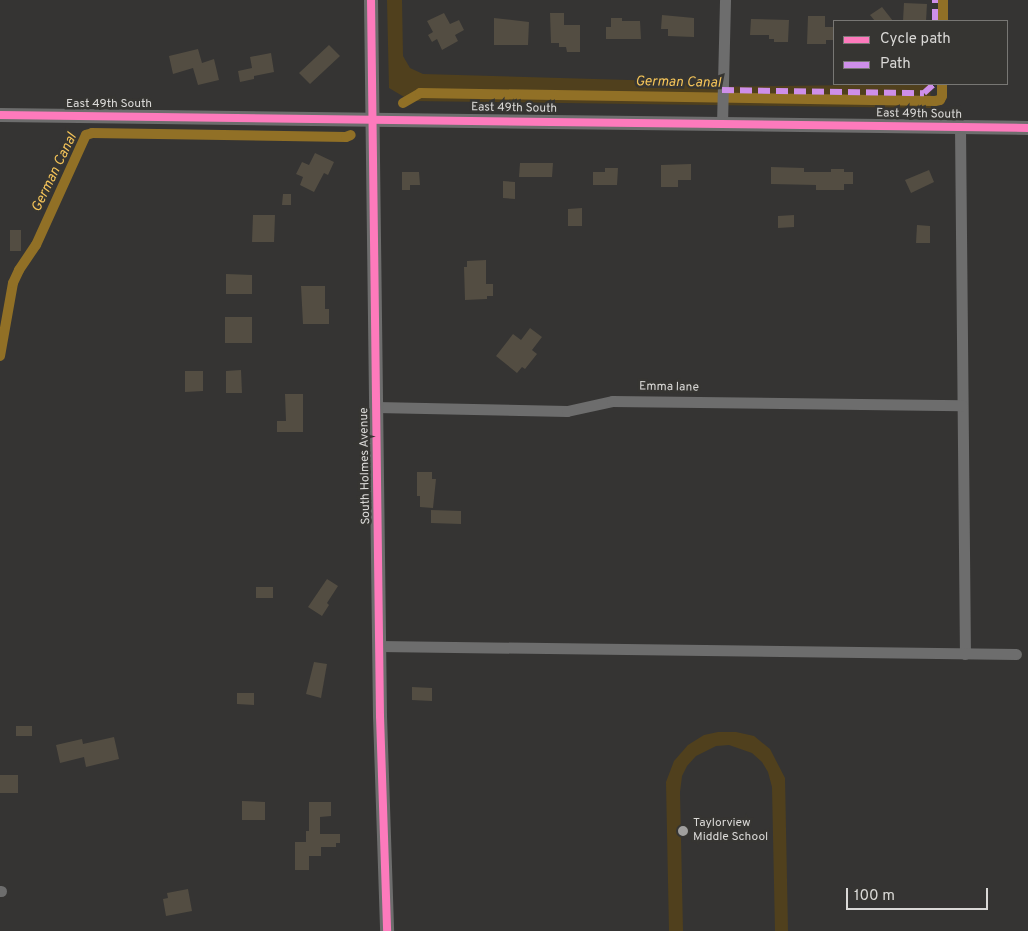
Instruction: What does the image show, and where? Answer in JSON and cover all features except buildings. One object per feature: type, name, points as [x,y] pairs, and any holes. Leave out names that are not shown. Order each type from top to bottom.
[{"type":"street","name":"South Holmes Avenue","points":[[371,0],[379,646],[386,931]]},
{"type":"street","points":[[722,124],[724,0]]},
{"type":"street","name":"East 49th South","points":[[0,115],[373,118],[1028,128]]},
{"type":"street","points":[[960,127],[965,654]]},
{"type":"street","name":"Emma lane","points":[[376,407],[567,411],[612,401],[962,405]]},
{"type":"street","points":[[379,646],[1016,654]]},
{"type":"shaded area","points":[[387,0],[402,0],[403,56],[410,68],[423,74],[698,82],[705,87],[930,85],[931,108],[411,101],[389,88]]},
{"type":"shaded area","points":[[718,732],[736,732],[754,736],[770,749],[785,778],[788,931],[775,931],[772,787],[768,772],[762,762],[752,753],[729,745],[716,746],[696,756],[687,766],[682,776],[680,792],[683,931],[669,931],[666,782],[674,761],[688,745],[704,735]]},
{"type":"waterway","name":"German Canal","points":[[943,0],[943,20]]},
{"type":"waterway","name":"German Canal","points":[[403,103],[420,93],[935,101],[940,100],[942,96],[942,85]]},
{"type":"waterway","name":"German Canal","points":[[0,356],[13,283],[19,270],[36,245],[86,135],[92,133],[346,137],[351,135]]},
{"type":"marked path","points":[[935,0],[935,20]]},
{"type":"marked path","points":[[722,90],[924,93],[933,85]]},
{"type":"cycle path","points":[[371,0],[380,716],[387,931]]},
{"type":"cycle path","points":[[0,115],[1028,128]]},
{"type":"place","name":"Taylorview Middle School","points":[[683,831]]}]
